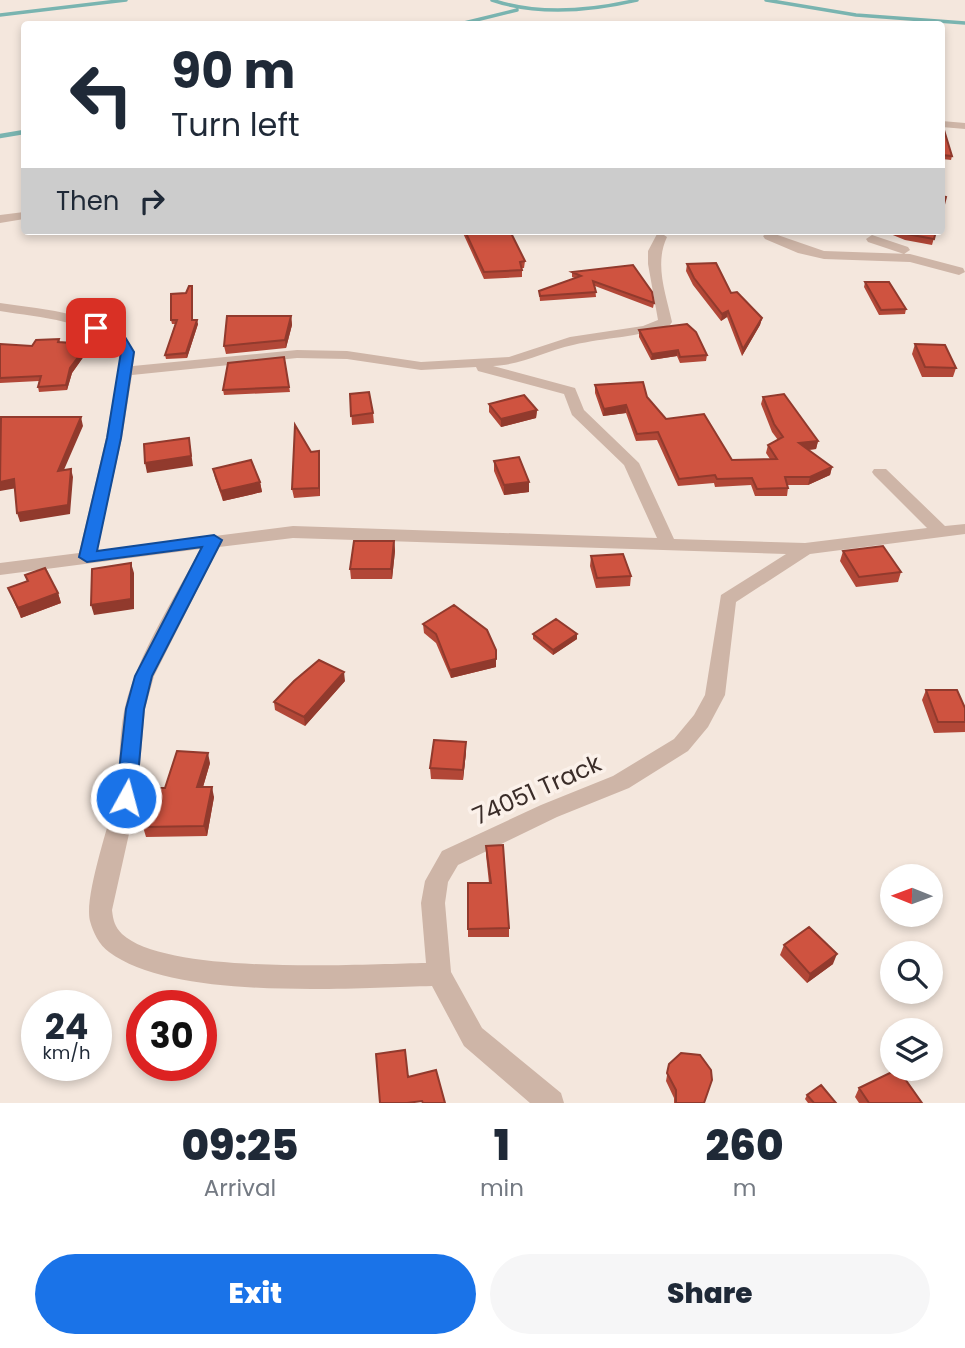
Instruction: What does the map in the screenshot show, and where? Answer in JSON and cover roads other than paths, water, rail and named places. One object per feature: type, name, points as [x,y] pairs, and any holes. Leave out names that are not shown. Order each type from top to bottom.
[{"type":"street","points":[[945,124],[965,126]]},
{"type":"street","points":[[0,219],[21,216]]},
{"type":"street","points":[[769,236],[802,250],[824,254],[910,258],[962,273]]},
{"type":"street","points":[[127,370],[308,354],[347,355],[421,366],[469,365],[511,361],[570,341],[646,330],[665,322],[654,264],[654,251],[661,237]]},
{"type":"street","points":[[872,239],[938,259],[962,273]]},
{"type":"street","points":[[0,307],[71,320],[109,333],[120,340],[128,352],[127,370],[87,557]]},
{"type":"street","points":[[469,365],[570,391],[578,412],[631,463],[669,546]]},
{"type":"street","points":[[880,472],[942,533]]},
{"type":"street","points":[[0,569],[214,540],[307,532],[804,549],[965,529]]},
{"type":"street","points":[[214,540],[144,676],[135,709],[126,798],[100,910],[103,928],[118,945],[159,963],[184,967],[247,975],[439,974]]},
{"type":"street","name":"74051 Track","points":[[551,1103],[473,1037],[439,974],[433,903],[436,881],[450,858],[549,811],[621,782],[681,745],[701,721],[715,695],[727,599],[746,584],[792,560],[804,549]]},
{"type":"waterway","points":[[0,15],[126,0]]},
{"type":"waterway","points":[[492,0],[546,10],[583,9],[637,0]]},
{"type":"waterway","points":[[766,0],[856,15],[938,21]]},
{"type":"waterway","points":[[472,21],[517,10]]},
{"type":"waterway","points":[[945,22],[965,23]]},
{"type":"waterway","points":[[0,136],[21,132]]}]
